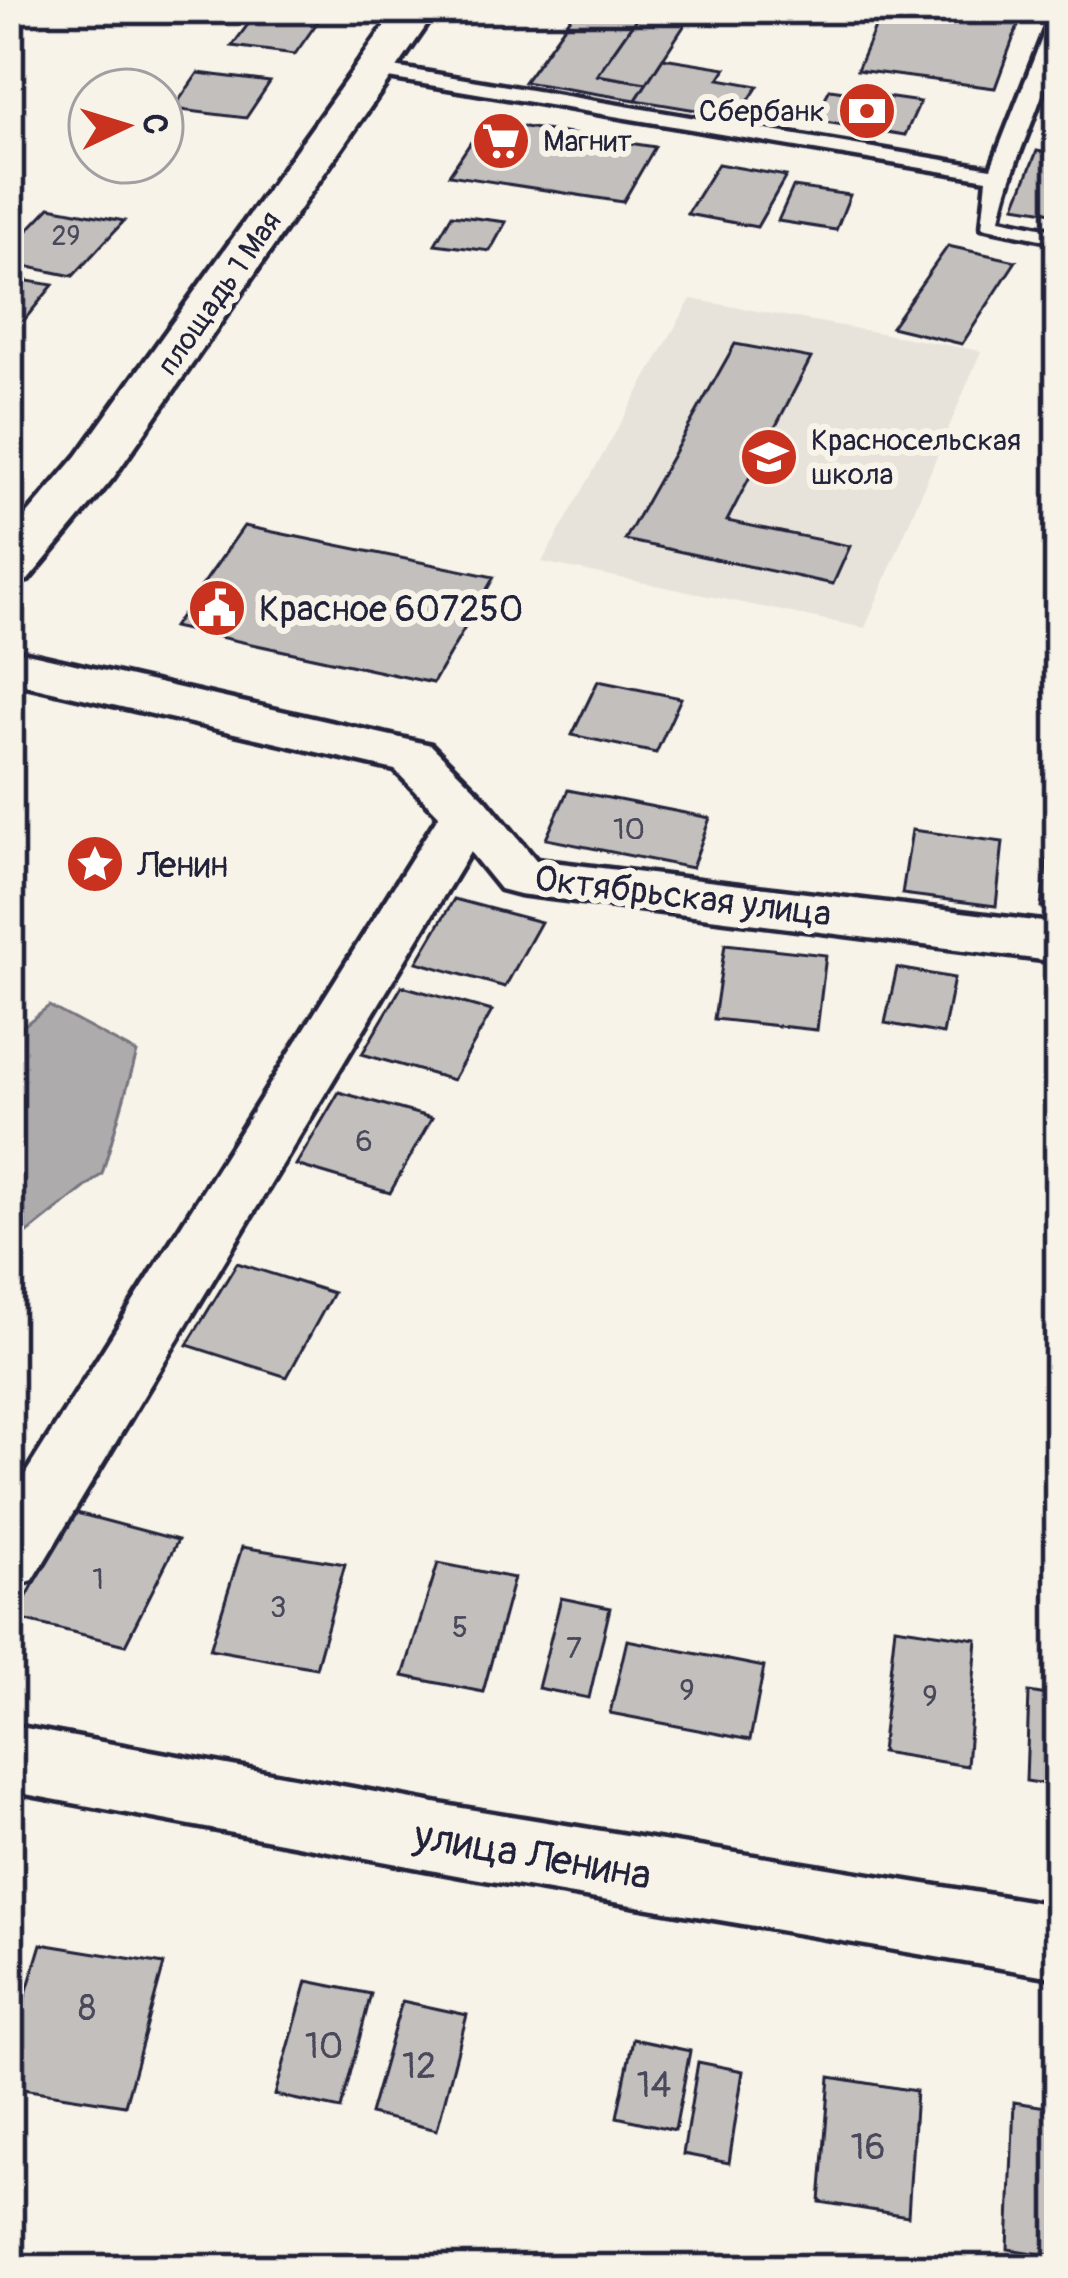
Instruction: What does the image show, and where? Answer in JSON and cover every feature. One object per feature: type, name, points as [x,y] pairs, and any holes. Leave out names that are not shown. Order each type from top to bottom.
[{"type":"street","name":"площадь 1 Мая","points":[[19,545],[146,397],[418,9]]},
{"type":"street","name":"Октябрьская улица","points":[[9,665],[413,757],[467,812],[519,876],[1059,943]]},
{"type":"street","points":[[9,1558],[467,812]]},
{"type":"street","name":"улица Ленина","points":[[9,1758],[462,1842],[1059,1942]]},
{"type":"lane","points":[[1059,18],[998,175],[989,224],[1059,237]]},
{"type":"lane","points":[[376,70],[998,175]]},
{"type":"shaded area","name":"Красносельская школа","points":[[691,299],[981,351],[865,628],[542,562]]},
{"type":"shaded area","points":[[49,1006],[137,1053],[102,1174],[9,1248],[9,1037]]},
{"type":"building","points":[[577,9],[643,9],[597,75],[647,83],[636,100],[524,82]]},
{"type":"building","points":[[643,9],[695,9],[647,83],[597,75]]},
{"type":"building","points":[[883,9],[1024,9],[995,88],[857,70]]},
{"type":"building","points":[[257,12],[319,20],[295,54],[232,46]]},
{"type":"building","points":[[663,58],[726,68],[719,79],[758,86],[738,117],[636,100]]},
{"type":"building","points":[[198,73],[270,82],[246,118],[186,111],[186,90]]},
{"type":"building","name":"Сбербанк","points":[[830,89],[920,102],[905,135],[813,120]]},
{"type":"building","points":[[485,121],[655,147],[623,202],[449,175]]},
{"type":"building","points":[[1037,151],[1059,155],[1059,213],[1015,206]]},
{"type":"building","points":[[718,164],[786,176],[757,227],[687,214]]},
{"type":"building","points":[[793,187],[850,195],[836,230],[778,221]]},
{"type":"building","points":[[50,207],[124,221],[73,276],[9,263],[9,250]]},
{"type":"building","points":[[452,215],[506,222],[490,251],[435,244]]},
{"type":"building","points":[[948,246],[1016,261],[962,344],[891,327]]},
{"type":"building","points":[[9,278],[53,285],[11,336],[9,336]]},
{"type":"building","points":[[735,344],[811,358],[727,521],[850,546],[833,584],[625,540]]},
{"type":"building","points":[[244,526],[494,577],[433,683],[173,627]]},
{"type":"building","points":[[598,681],[681,698],[656,753],[572,735]]},
{"type":"building","points":[[568,790],[710,818],[692,868],[546,839]]},
{"type":"building","points":[[912,830],[1003,842],[996,906],[902,894]]},
{"type":"building","points":[[1049,843],[1059,844],[1059,909],[1041,907]]},
{"type":"building","points":[[454,899],[541,922],[505,987],[417,962]]},
{"type":"building","points":[[725,944],[826,955],[817,1030],[714,1019]]},
{"type":"building","points":[[897,968],[954,978],[943,1034],[885,1023]]},
{"type":"building","points":[[402,986],[492,1011],[453,1080],[362,1054]]},
{"type":"building","points":[[339,1092],[432,1118],[390,1193],[296,1165]]},
{"type":"building","points":[[237,1263],[333,1293],[287,1377],[187,1345]]},
{"type":"building","points":[[73,1512],[178,1540],[125,1645],[15,1618]]},
{"type":"building","points":[[242,1547],[345,1564],[316,1668],[210,1649]]},
{"type":"building","points":[[438,1563],[514,1578],[483,1692],[403,1676]]},
{"type":"building","points":[[561,1598],[610,1608],[589,1698],[538,1688]]},
{"type":"building","points":[[895,1627],[977,1639],[967,1766],[881,1752]]},
{"type":"building","points":[[627,1640],[764,1667],[750,1740],[610,1713]]},
{"type":"building","points":[[1029,1692],[1059,1697],[1059,1786],[1026,1781]]},
{"type":"building","points":[[41,1944],[164,1964],[125,2105],[9,2087],[9,2050]]},
{"type":"building","points":[[307,1981],[371,1994],[341,2109],[275,2095]]},
{"type":"building","points":[[402,2001],[467,2015],[437,2130],[370,2114]]},
{"type":"building","points":[[633,2039],[690,2051],[675,2130],[617,2117]]},
{"type":"building","points":[[698,2062],[743,2071],[729,2163],[683,2154]]},
{"type":"building","points":[[830,2077],[916,2091],[908,2216],[820,2202]]},
{"type":"building","points":[[1014,2102],[1059,2109],[1059,2257],[1008,2249]]},
{"type":"place","name":"Сбербанк","points":[[867,111]]},
{"type":"place","name":"Магнит","points":[[501,141]]},
{"type":"place","name":"Красносельская школа","points":[[769,457]]},
{"type":"place","name":"Красное 607250","points":[[217,608]]},
{"type":"place","name":"Ленин","points":[[95,864]]}]
